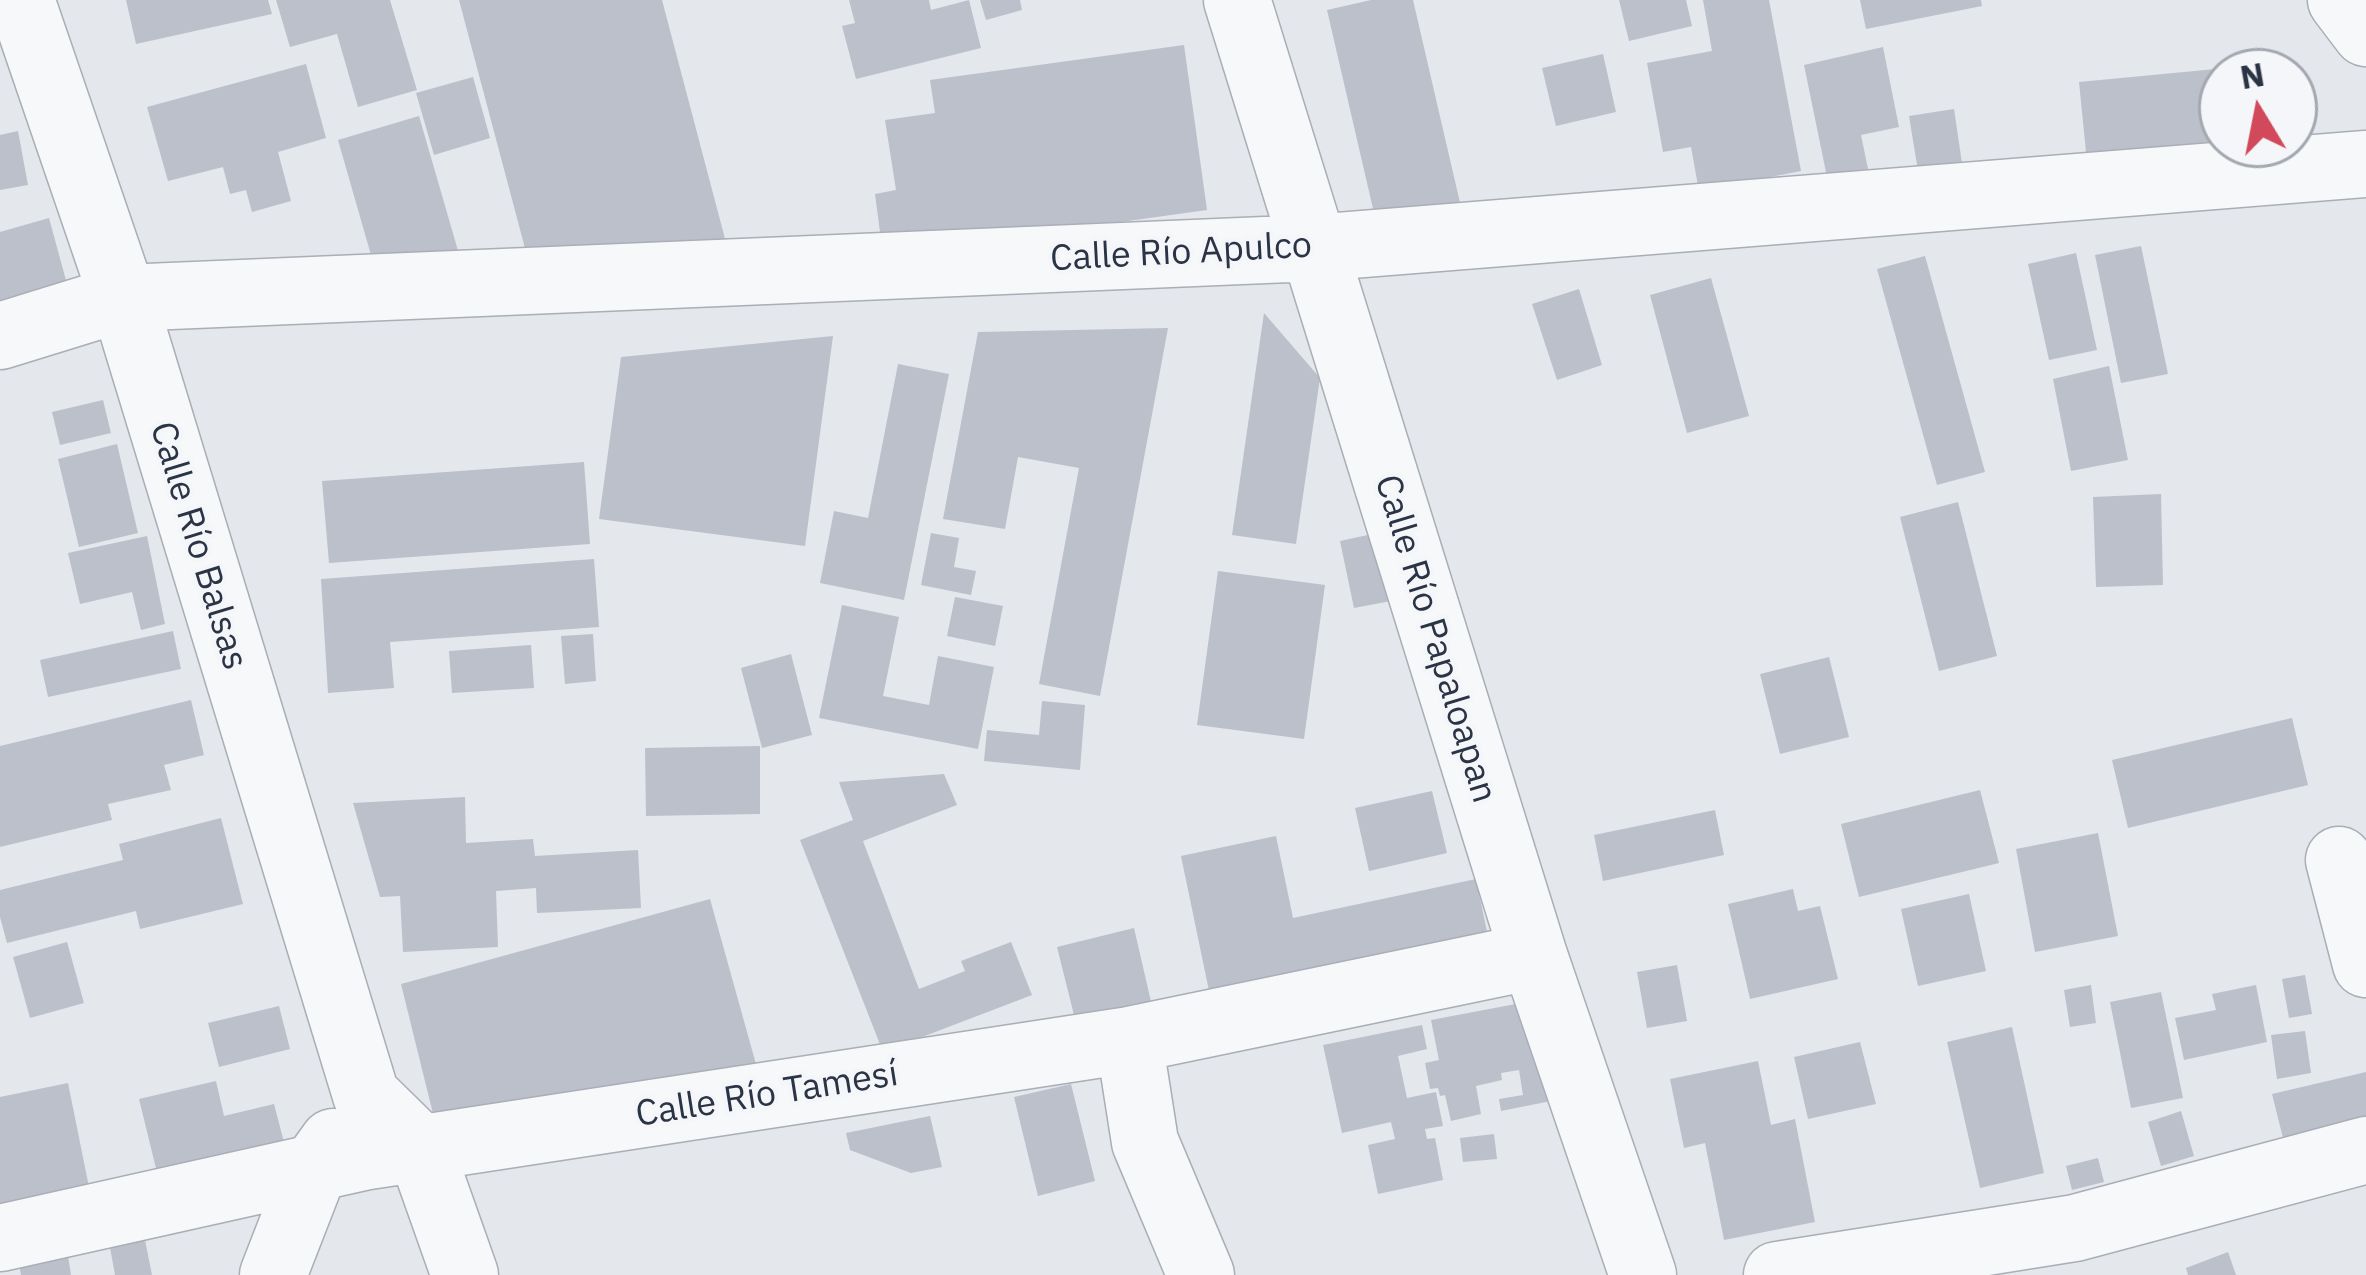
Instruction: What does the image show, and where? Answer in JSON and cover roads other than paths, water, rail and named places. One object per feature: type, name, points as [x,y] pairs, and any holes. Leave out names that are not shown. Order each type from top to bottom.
[{"type":"street","name":"Calle Río Balsas","points":[[21,0],[123,298],[367,1094],[420,1148],[465,1275]]},
{"type":"street","name":"Calle Río Papaloapan","points":[[1237,0],[1534,956],[1642,1275]]},
{"type":"street","points":[[2341,0],[2366,34]]},
{"type":"street","name":"Calle Río Apulco","points":[[0,336],[123,298],[1313,248],[2366,164]]},
{"type":"street","points":[[2339,860],[2366,964]]},
{"type":"street","name":"Calle Río Tamesí","points":[[0,1238],[315,1167],[1129,1040],[1534,956]]},
{"type":"street","points":[[1129,1040],[1145,1142],[1201,1275]]},
{"type":"street","points":[[272,1275],[315,1167],[367,1094]]},
{"type":"street","points":[[1777,1275],[2088,1252],[2366,1150]]}]
